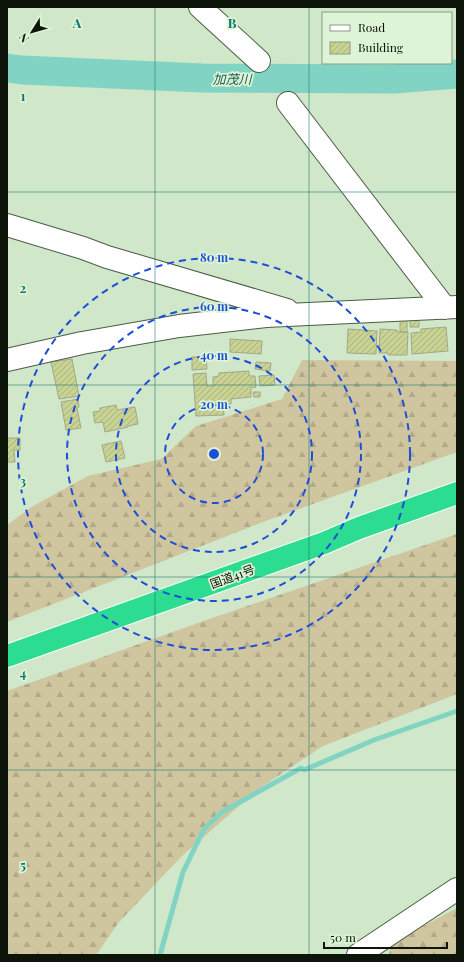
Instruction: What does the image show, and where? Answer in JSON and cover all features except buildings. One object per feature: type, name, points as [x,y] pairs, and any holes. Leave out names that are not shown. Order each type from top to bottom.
[{"type":"highway","points":[[359,528],[457,485]]},
{"type":"highway","name":"国道41号","points":[[7,656],[324,543],[359,528],[457,493]]},
{"type":"highway","name":"国道41号","points":[[7,665],[326,551],[457,502]]},
{"type":"street","points":[[200,7],[259,61]]},
{"type":"street","points":[[288,103],[451,308]]},
{"type":"street","points":[[7,225],[84,248],[107,257],[303,315]]},
{"type":"street","points":[[7,360],[82,343],[179,326],[266,316],[451,308]]},
{"type":"street","points":[[358,955],[457,889]]},
{"type":"green space","points":[[302,360],[457,361],[457,452],[263,522],[7,622],[7,525],[33,506],[88,476],[161,459],[196,426],[282,399]]},
{"type":"green space","points":[[457,534],[457,694],[323,746],[257,790],[181,857],[119,922],[96,955],[7,955],[7,691],[195,624]]},
{"type":"green space","points":[[457,908],[457,955],[389,955],[390,944]]},
{"type":"waterway","name":"加茂川","points":[[7,68],[22,70],[202,78],[394,79],[457,74]]},
{"type":"waterway","points":[[160,955],[183,872],[204,829],[222,812],[301,768],[304,770],[374,740],[457,711]]}]
